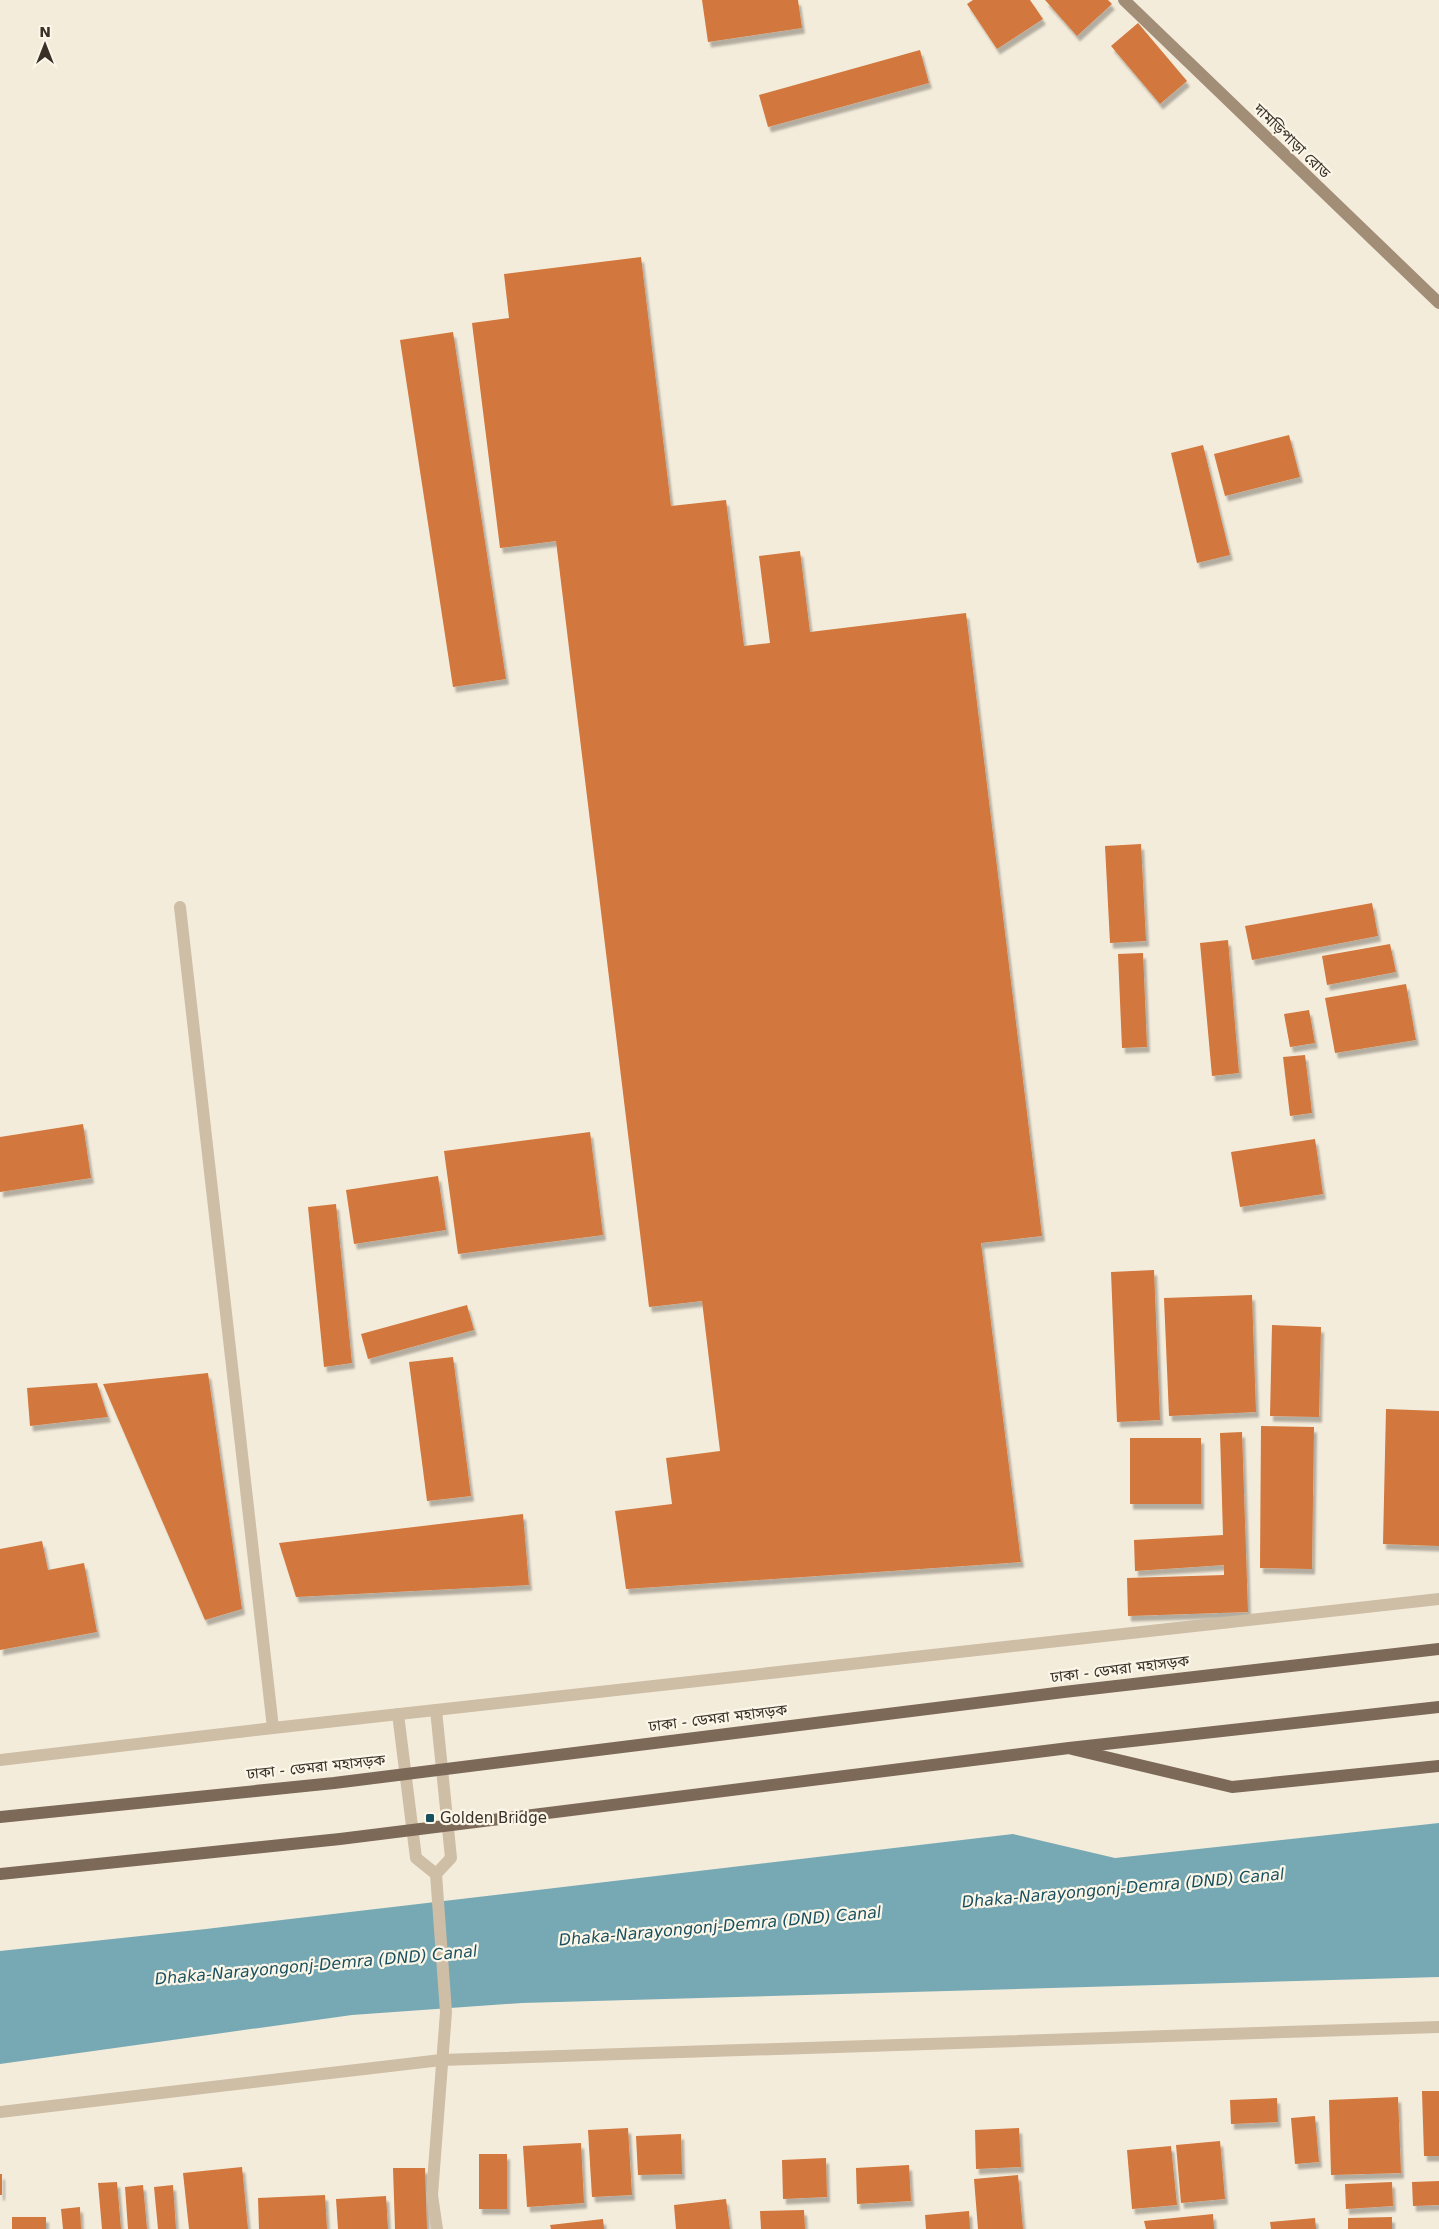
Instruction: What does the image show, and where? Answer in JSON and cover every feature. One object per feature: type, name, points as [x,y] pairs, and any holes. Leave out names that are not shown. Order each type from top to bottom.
[{"type":"main road","name":"দামড়িপাড়া রোড","points":[[1124,0],[1439,303]]},
{"type":"main road","name":"ঢাকা - ডেমরা মহাসড়ক","points":[[0,1817],[334,1783],[1054,1693],[1439,1649]]},
{"type":"main road","points":[[0,1874],[340,1839],[1069,1748],[1439,1707]]},
{"type":"main road","points":[[1069,1748],[1232,1787],[1439,1766]]},
{"type":"street","points":[[180,906],[273,1728]]},
{"type":"street","points":[[0,1760],[398,1714],[1439,1600]]},
{"type":"street","points":[[436,1710],[451,1858],[436,1874]]},
{"type":"street","points":[[398,1714],[416,1858],[436,1874],[438,1895],[446,2012],[432,2196],[437,2229]]},
{"type":"street","points":[[0,2112],[441,2060],[1439,2027]]},
{"type":"water","name":"Dhaka-Narayongonj-Demra (DND) Canal","points":[[1439,1823],[1439,1977],[522,2003],[352,2015],[0,2064],[0,1951],[206,1929],[1013,1834],[1115,1858]]},
{"type":"building","points":[[702,0],[798,0],[802,28],[708,42]]},
{"type":"building","points":[[973,0],[1030,0],[1043,19],[997,49],[967,4]]},
{"type":"building","points":[[1045,0],[1108,0],[1112,4],[1077,36]]},
{"type":"building","points":[[1138,23],[1187,81],[1160,104],[1111,46]]},
{"type":"building","points":[[920,50],[929,83],[768,127],[759,95]]},
{"type":"building","points":[[641,257],[671,506],[726,500],[744,646],[770,643],[759,556],[800,551],[810,632],[966,613],[1042,1236],[981,1243],[1021,1562],[626,1589],[615,1511],[672,1504],[666,1458],[720,1451],[702,1301],[649,1307],[556,541],[500,548],[472,323],[509,318],[504,274]]},
{"type":"building","points":[[453,332],[506,679],[453,687],[400,340]]},
{"type":"building","points":[[1289,435],[1300,477],[1225,496],[1214,454]]},
{"type":"building","points":[[1203,445],[1230,555],[1197,563],[1171,453]]},
{"type":"building","points":[[1141,844],[1146,941],[1110,943],[1105,846]]},
{"type":"building","points":[[1372,903],[1378,936],[1252,960],[1245,926]]},
{"type":"building","points":[[1228,940],[1239,1073],[1212,1076],[1200,943]]},
{"type":"building","points":[[1390,944],[1396,972],[1327,985],[1322,956]]},
{"type":"building","points":[[1143,953],[1147,1047],[1122,1048],[1118,954]]},
{"type":"building","points":[[1406,984],[1416,1040],[1335,1053],[1325,998]]},
{"type":"building","points":[[1309,1010],[1315,1043],[1290,1047],[1284,1014]]},
{"type":"building","points":[[1305,1055],[1312,1113],[1290,1116],[1283,1057]]},
{"type":"building","points":[[83,1124],[91,1178],[0,1192],[0,1137]]},
{"type":"building","points":[[590,1132],[603,1235],[458,1254],[444,1151]]},
{"type":"building","points":[[1315,1139],[1323,1194],[1240,1207],[1231,1152]]},
{"type":"building","points":[[438,1176],[446,1230],[354,1244],[346,1190]]},
{"type":"building","points":[[336,1204],[352,1363],[324,1367],[308,1207]]},
{"type":"building","points":[[1154,1270],[1160,1420],[1117,1422],[1111,1272]]},
{"type":"building","points":[[1252,1295],[1256,1412],[1169,1416],[1164,1298]]},
{"type":"building","points":[[467,1305],[474,1330],[368,1359],[361,1334]]},
{"type":"building","points":[[1272,1325],[1321,1327],[1319,1417],[1270,1416]]},
{"type":"building","points":[[453,1357],[471,1496],[427,1501],[409,1362]]},
{"type":"building","points":[[208,1373],[242,1609],[205,1620],[103,1384]]},
{"type":"building","points":[[97,1383],[108,1417],[30,1426],[27,1388]]},
{"type":"building","points":[[1386,1409],[1439,1411],[1439,1546],[1383,1544]]},
{"type":"building","points":[[1261,1426],[1314,1427],[1312,1569],[1260,1568]]},
{"type":"building","points":[[1242,1432],[1248,1612],[1128,1616],[1127,1578],[1224,1575],[1224,1565],[1135,1571],[1134,1540],[1223,1535],[1220,1433]]},
{"type":"building","points":[[1130,1438],[1201,1438],[1201,1504],[1130,1504]]},
{"type":"building","points":[[523,1514],[529,1585],[296,1597],[279,1543]]},
{"type":"building","points":[[42,1541],[48,1570],[84,1563],[97,1632],[0,1650],[0,1549]]},
{"type":"building","points":[[1422,2091],[1439,2091],[1439,2156],[1424,2156]]},
{"type":"building","points":[[1398,2097],[1401,2173],[1331,2175],[1329,2100]]},
{"type":"building","points":[[1277,2098],[1278,2122],[1231,2124],[1230,2100]]},
{"type":"building","points":[[1315,2116],[1319,2162],[1295,2164],[1291,2118]]},
{"type":"building","points":[[628,2128],[632,2195],[592,2197],[588,2130]]},
{"type":"building","points":[[1019,2128],[1021,2167],[976,2169],[975,2130]]},
{"type":"building","points":[[681,2134],[682,2174],[638,2175],[636,2136]]},
{"type":"building","points":[[1220,2141],[1225,2199],[1181,2203],[1176,2145]]},
{"type":"building","points":[[581,2143],[584,2203],[527,2207],[523,2146]]},
{"type":"building","points":[[1171,2146],[1177,2205],[1132,2209],[1127,2150]]},
{"type":"building","points":[[479,2154],[507,2154],[507,2209],[479,2209]]},
{"type":"building","points":[[826,2158],[827,2197],[783,2199],[782,2160]]},
{"type":"building","points":[[909,2165],[911,2201],[857,2204],[856,2168]]},
{"type":"building","points":[[242,2167],[248,2229],[189,2229],[183,2173]]},
{"type":"building","points":[[393,2168],[425,2168],[427,2229],[395,2229]]},
{"type":"building","points":[[0,2174],[2,2174],[2,2195],[0,2195]]},
{"type":"building","points":[[1018,2175],[1023,2229],[978,2229],[974,2179]]},
{"type":"building","points":[[1439,2181],[1439,2205],[1413,2206],[1412,2182]]},
{"type":"building","points":[[117,2182],[121,2229],[102,2229],[98,2183]]},
{"type":"building","points":[[1392,2182],[1393,2206],[1346,2209],[1345,2184]]},
{"type":"building","points":[[143,2185],[147,2229],[128,2229],[125,2187]]},
{"type":"building","points":[[173,2185],[176,2229],[158,2229],[154,2187]]},
{"type":"building","points":[[325,2195],[327,2229],[259,2229],[258,2198]]},
{"type":"building","points":[[386,2196],[388,2229],[338,2229],[336,2199]]},
{"type":"building","points":[[726,2199],[730,2229],[676,2229],[674,2205]]},
{"type":"building","points":[[80,2207],[81,2229],[63,2229],[61,2209]]},
{"type":"building","points":[[804,2210],[805,2229],[761,2229],[760,2211]]},
{"type":"building","points":[[969,2211],[970,2229],[926,2229],[925,2215]]},
{"type":"building","points":[[1213,2214],[1214,2229],[1146,2229],[1144,2221]]},
{"type":"building","points":[[12,2217],[46,2217],[46,2229],[12,2229]]},
{"type":"building","points":[[1392,2217],[1392,2229],[1348,2229],[1348,2218]]},
{"type":"building","points":[[1315,2218],[1316,2229],[1271,2229],[1270,2222]]},
{"type":"building","points":[[603,2219],[604,2229],[551,2229],[550,2225]]},
{"type":"place","name":"Golden Bridge","points":[[430,1818]]}]
